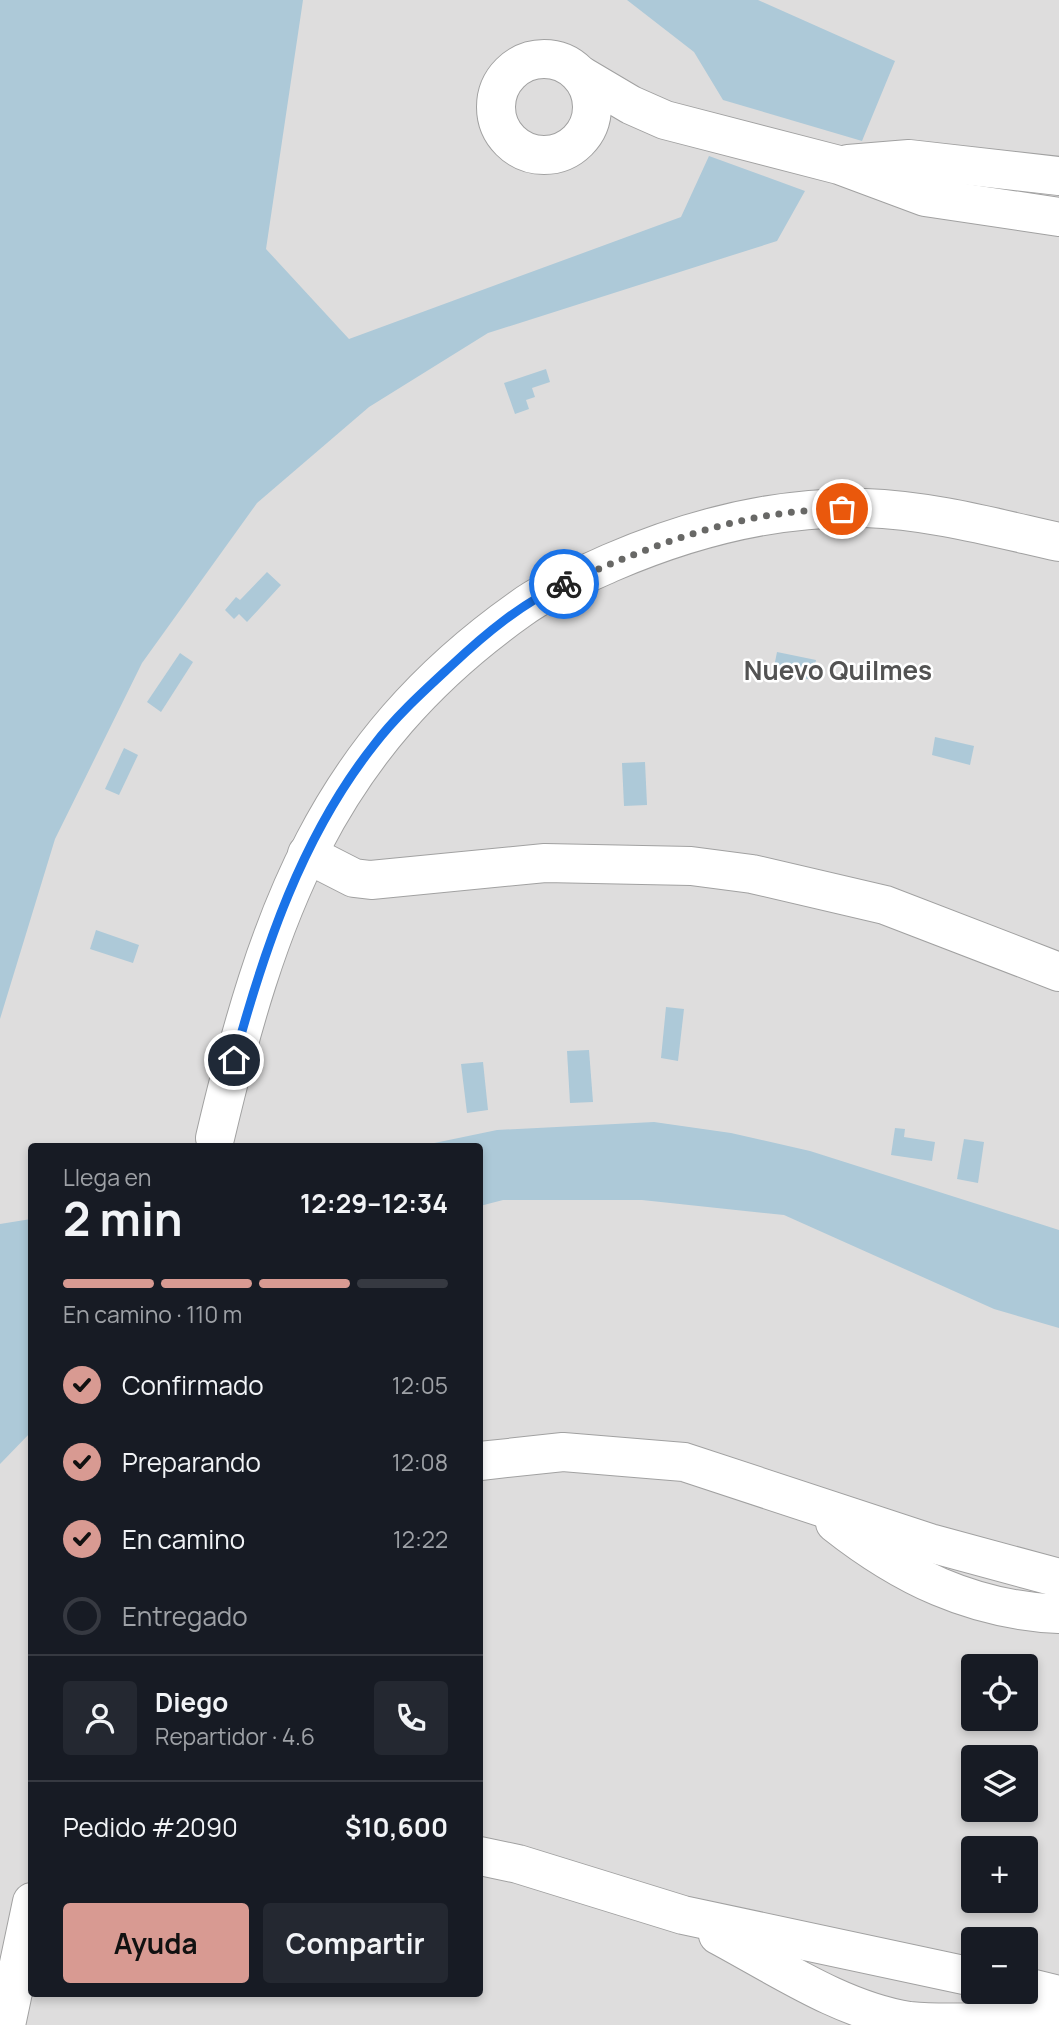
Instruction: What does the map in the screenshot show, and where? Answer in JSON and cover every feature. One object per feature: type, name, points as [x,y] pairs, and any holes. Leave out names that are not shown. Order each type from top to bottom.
[{"type":"street","points":[[665,120],[631,124],[579,142],[565,152],[550,156],[533,155],[517,148],[502,129],[496,105],[499,89],[508,75],[528,61],[553,59],[569,65],[582,76],[631,105],[665,120],[839,165],[925,197],[1059,217]]},
{"type":"street","points":[[579,142],[587,130],[593,102],[582,76]]},
{"type":"street","points":[[839,165],[909,159],[1059,176]]},
{"type":"street","points":[[215,1138],[253,991],[285,901],[344,786],[374,744],[461,657],[521,608],[559,586],[629,555],[740,519],[816,509],[867,508],[950,518],[1059,542]]},
{"type":"street","points":[[307,854],[354,878],[371,880],[545,863],[691,866],[752,874],[885,905],[1059,972]]},
{"type":"street","points":[[483,1461],[563,1452],[684,1462],[726,1473],[814,1506],[1059,1578]]},
{"type":"street","points":[[814,1506],[902,1571],[956,1595],[1008,1608],[1059,1614]]},
{"type":"street","points":[[483,1857],[518,1864],[683,1915],[961,1974]]},
{"type":"street","points":[[683,1915],[825,1992],[872,2012],[910,2021],[940,2023],[1059,2014]]},
{"type":"street","points":[[6,2025],[28,1921]]},
{"type":"street","points":[[1038,1990],[1059,1995]]},
{"type":"shaded area","points":[[0,0],[1059,0],[1059,2025],[0,2025]]},
{"type":"water","points":[[0,0],[303,0],[266,249],[349,339],[681,217],[709,156],[805,191],[777,241],[488,333],[369,407],[257,503],[142,663],[55,839],[0,1019]]},
{"type":"water","points":[[627,0],[758,0],[895,61],[862,141],[723,100],[694,52]]},
{"type":"water","points":[[546,369],[550,382],[532,388],[535,397],[526,400],[529,409],[515,414],[504,383]]},
{"type":"water","points":[[267,572],[281,585],[247,622],[239,614],[234,619],[225,610],[236,597],[240,600]]},
{"type":"water","points":[[777,652],[816,660],[812,680],[773,672]]},
{"type":"water","points":[[180,653],[193,662],[161,712],[147,702]]},
{"type":"water","points":[[935,737],[974,746],[970,765],[932,755]]},
{"type":"water","points":[[124,748],[138,755],[119,795],[105,789]]},
{"type":"water","points":[[645,762],[647,805],[624,806],[622,763]]},
{"type":"water","points":[[96,930],[139,945],[133,963],[90,949]]},
{"type":"water","points":[[666,1007],[684,1009],[678,1061],[661,1058]]},
{"type":"water","points":[[589,1050],[593,1102],[570,1103],[567,1051]]},
{"type":"water","points":[[483,1062],[488,1110],[467,1113],[461,1064]]},
{"type":"water","points":[[654,1122],[731,1133],[810,1151],[1059,1230],[1059,1328],[994,1309],[784,1215],[642,1200],[503,1200],[483,1205],[483,1143],[434,1143],[497,1130]]},
{"type":"water","points":[[895,1128],[905,1129],[904,1137],[935,1142],[932,1161],[891,1155]]},
{"type":"water","points":[[964,1139],[984,1142],[978,1183],[957,1179]]},
{"type":"water","points":[[28,1219],[28,1435],[0,1464],[0,1224]]},
{"type":"way so far","points":[[564,584],[629,555],[740,519],[816,509],[842,509]]},
{"type":"district","name":"Nuevo Quilmes","points":[[838,671]]},
{"type":"route","points":[[234,1060],[253,991],[285,901],[303,860],[344,786],[374,744],[470,648],[521,608],[564,584]]}]
